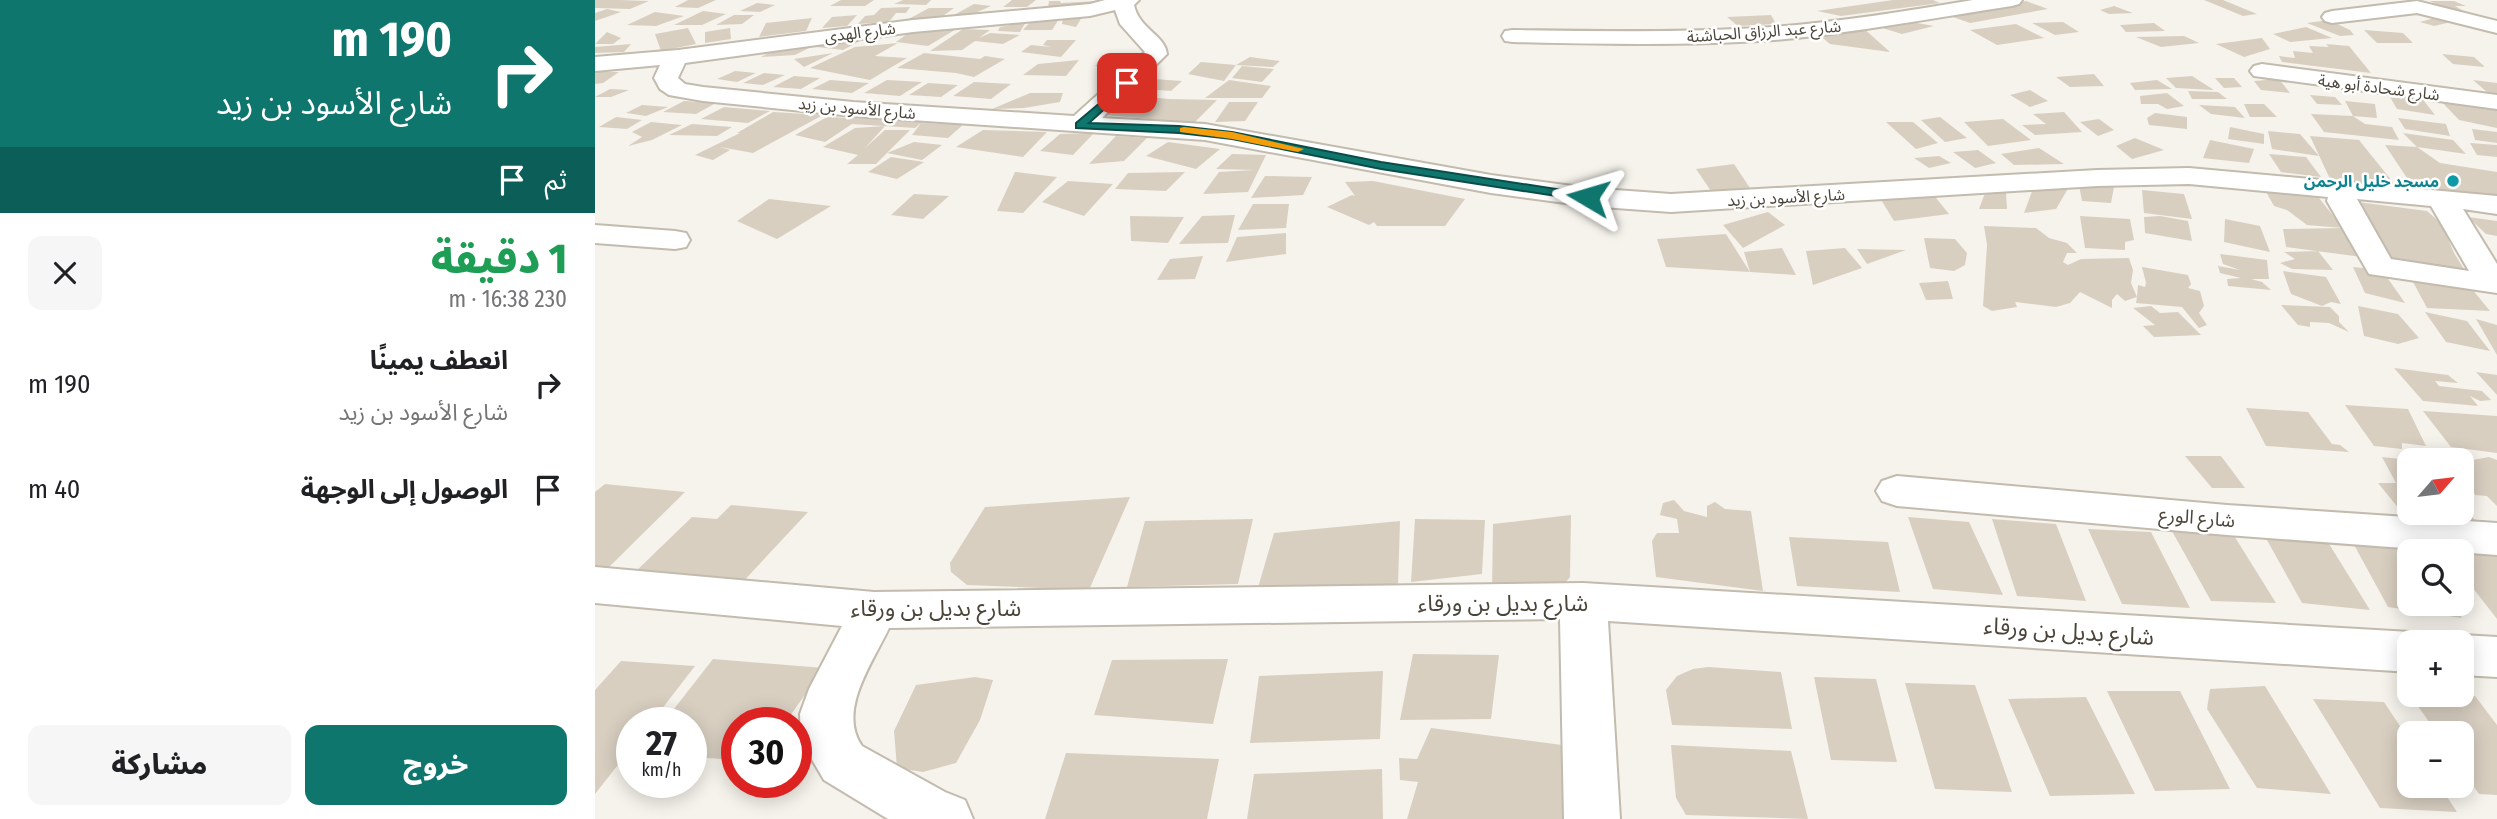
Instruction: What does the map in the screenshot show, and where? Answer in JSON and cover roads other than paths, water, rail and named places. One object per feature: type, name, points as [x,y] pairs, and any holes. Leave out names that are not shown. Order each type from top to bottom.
[{"type":"street","name":"شارع عبد الرزاق الحباشنة","points":[[1513,36],[1685,37],[1772,33],[1825,28],[2012,0]]},
{"type":"street","name":"شارع الهدى","points":[[595,64],[678,57],[874,30],[1090,10],[1127,2]]},
{"type":"street","points":[[1079,125],[1156,54],[1156,49],[1127,20],[1127,2]]},
{"type":"street","points":[[2332,17],[2392,8],[2423,8],[2497,27]]},
{"type":"street","name":"شارع الأسود بن زيد","points":[[678,57],[666,78],[668,84],[678,90],[853,109],[1205,132],[1491,184],[1630,201],[1671,203],[1763,199],[2255,170],[2343,190],[2497,205]]},
{"type":"street","name":"شارع شحادة أبو هية","points":[[2262,71],[2497,102]]},
{"type":"street","points":[[2343,190],[2342,201],[2379,267],[2493,284],[2441,198]]},
{"type":"street","points":[[595,234],[675,240]]},
{"type":"street","name":"شارع الورع","points":[[1897,491],[2227,520],[2497,539]]},
{"type":"street","name":"شارع بديل بن ورقاء","points":[[595,585],[874,610],[1583,601],[2397,651]]},
{"type":"street","points":[[1583,601],[1592,819]]},
{"type":"street","points":[[874,610],[835,689],[826,714],[828,741],[843,763],[925,811],[945,819]]},
{"type":"street","points":[[2474,656],[2497,657]]},
{"type":"place","name":"مسجد خليل الرحمن","points":[[2453,181]]}]
